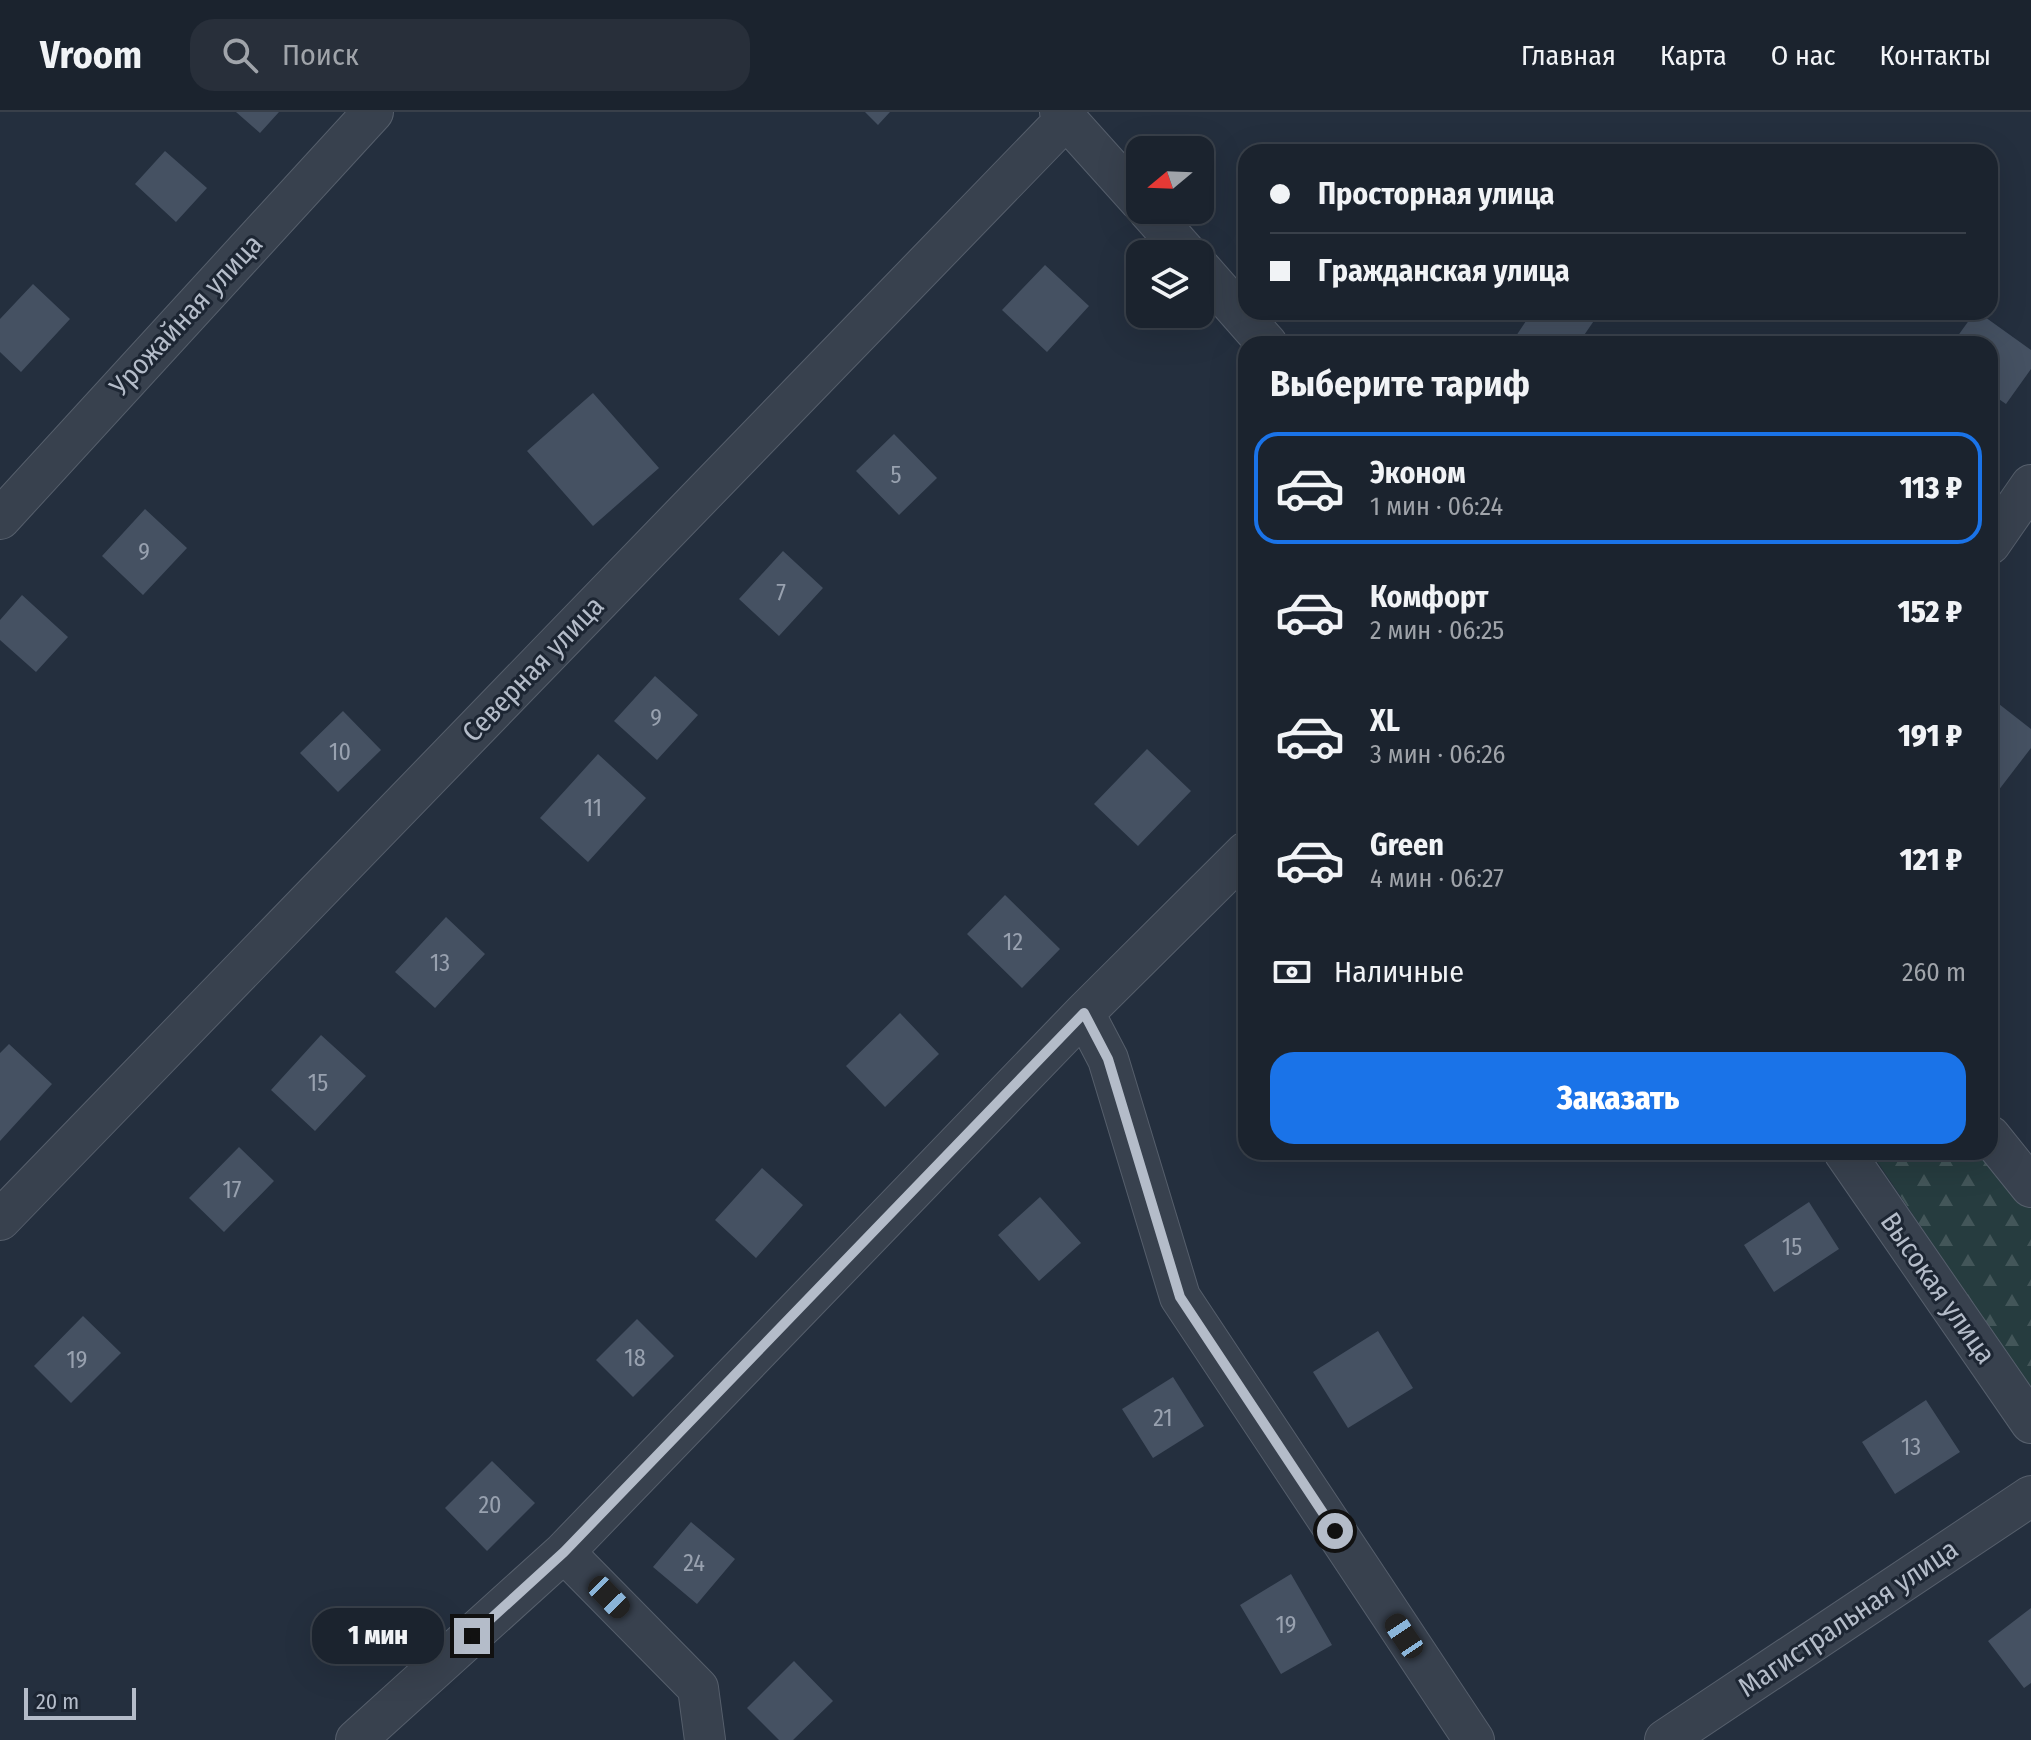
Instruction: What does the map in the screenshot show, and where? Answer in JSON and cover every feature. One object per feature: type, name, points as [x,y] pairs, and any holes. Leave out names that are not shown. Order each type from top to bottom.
[{"type":"street","name":"Урожайная улица","points":[[0,519],[373,112]]},
{"type":"street","points":[[1063,115],[1126,185]]},
{"type":"street","name":"Северная улица","points":[[0,1220],[1063,115]]},
{"type":"street","points":[[1160,224],[1175,240]]},
{"type":"street","points":[[1214,284],[1238,311]]},
{"type":"street","points":[[1246,320],[1260,336]]},
{"type":"street","points":[[1998,532],[2031,485]]},
{"type":"street","points":[[356,1740],[564,1552],[1084,1013],[1238,860]]},
{"type":"street","points":[[1084,1013],[1108,1059],[1180,1297],[1474,1740]]},
{"type":"street","points":[[1998,1146],[2031,1187]]},
{"type":"street","name":"Высокая улица","points":[[1850,1160],[2031,1423]]},
{"type":"street","name":"Магистральная улица","points":[[1665,1740],[2031,1496]]},
{"type":"street","points":[[564,1552],[698,1688],[705,1740]]},
{"type":"green space","points":[[1876,1160],[1996,1160],[2031,1209],[2031,1391]]},
{"type":"building","points":[[236,112],[279,112],[260,133]]},
{"type":"building","points":[[865,112],[890,112],[878,125]]},
{"type":"building","points":[[165,151],[207,188],[176,222],[135,184]]},
{"type":"building","points":[[1045,265],[1089,306],[1047,352],[1002,310]]},
{"type":"building","points":[[33,284],[70,319],[21,372],[0,352],[0,319]]},
{"type":"building","points":[[1527,320],[1594,320],[1584,336],[1516,336]]},
{"type":"building","points":[[1969,320],[1989,320],[2031,350],[2031,369],[2006,404],[1998,398],[1998,336],[1958,336]]},
{"type":"building","points":[[593,393],[659,468],[593,526],[527,451]]},
{"type":"building","points":[[894,434],[937,478],[899,515],[856,471]]},
{"type":"building","points":[[145,509],[187,548],[143,595],[102,556]]},
{"type":"building","points":[[783,551],[823,588],[779,636],[739,599]]},
{"type":"building","points":[[22,595],[68,637],[36,672],[0,640],[0,620]]},
{"type":"building","points":[[655,676],[698,715],[657,760],[614,721]]},
{"type":"building","points":[[1998,703],[2031,729],[2031,748],[1998,791]]},
{"type":"building","points":[[343,711],[381,750],[338,792],[300,753]]},
{"type":"building","points":[[1147,749],[1191,791],[1138,846],[1094,804]]},
{"type":"building","points":[[598,754],[646,798],[588,862],[540,818]]},
{"type":"building","points":[[1005,895],[1060,949],[1022,988],[967,934]]},
{"type":"building","points":[[446,917],[485,954],[435,1008],[395,972]]},
{"type":"building","points":[[900,1013],[939,1054],[885,1107],[846,1066]]},
{"type":"building","points":[[321,1035],[366,1076],[315,1131],[271,1090]]},
{"type":"building","points":[[9,1044],[52,1084],[0,1141],[0,1053]]},
{"type":"building","points":[[239,1147],[274,1181],[224,1232],[189,1198]]},
{"type":"building","points":[[762,1168],[803,1205],[756,1258],[715,1220]]},
{"type":"building","points":[[1040,1197],[1081,1243],[1039,1281],[998,1235]]},
{"type":"building","points":[[1809,1202],[1839,1249],[1774,1292],[1744,1245]]},
{"type":"building","points":[[83,1316],[121,1353],[71,1403],[34,1366]]},
{"type":"building","points":[[637,1319],[674,1356],[633,1397],[596,1360]]},
{"type":"building","points":[[1378,1331],[1413,1388],[1348,1428],[1313,1372]]},
{"type":"building","points":[[1173,1377],[1204,1426],[1153,1458],[1122,1409]]},
{"type":"building","points":[[1926,1400],[1960,1452],[1895,1494],[1862,1442]]},
{"type":"building","points":[[492,1461],[535,1503],[487,1551],[445,1508]]},
{"type":"building","points":[[691,1522],[735,1559],[697,1604],[653,1567]]},
{"type":"building","points":[[1291,1574],[1332,1645],[1281,1674],[1240,1605]]},
{"type":"building","points":[[2031,1608],[2031,1683],[2024,1688],[1988,1641]]},
{"type":"building","points":[[794,1661],[833,1701],[793,1740],[779,1740],[747,1708]]},
{"type":"route","points":[[472,1636],[564,1552],[1084,1013],[1108,1059],[1180,1297],[1335,1531]]}]
